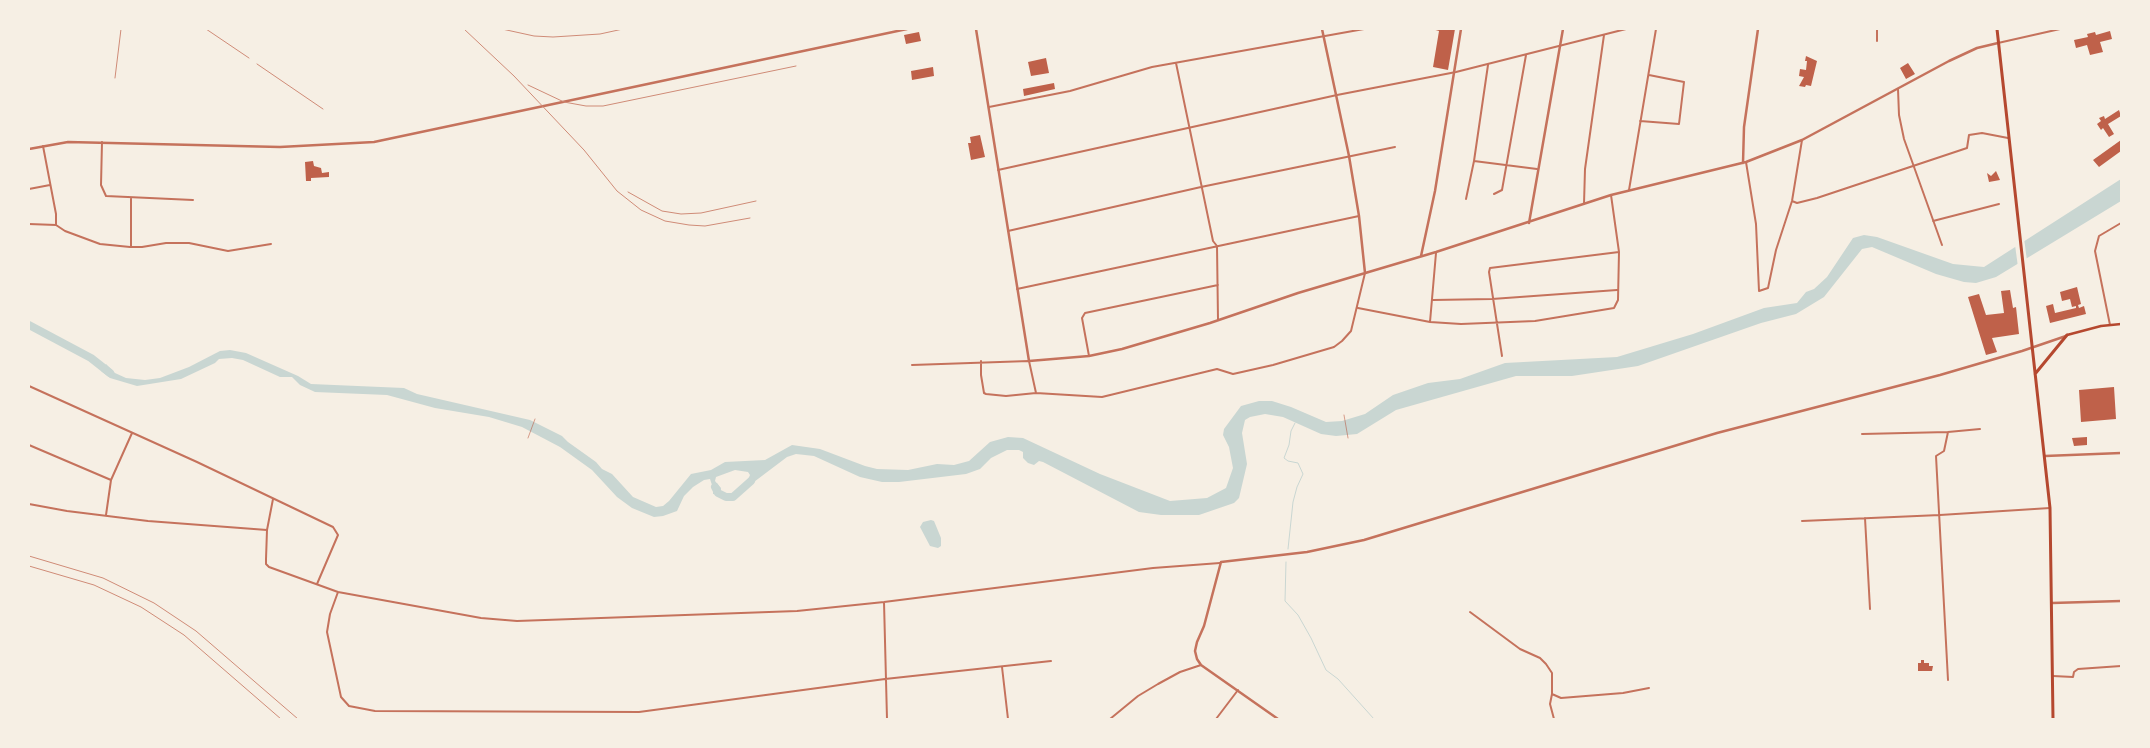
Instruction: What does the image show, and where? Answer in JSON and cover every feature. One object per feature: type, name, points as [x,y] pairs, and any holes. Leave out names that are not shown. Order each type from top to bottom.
[{"type":"main road","points":[[1996,29],[2050,508],[2053,719]]},
{"type":"main road","points":[[2035,375],[2067,336],[2074,332],[2121,324]]},
{"type":"street","points":[[29,149],[68,142],[280,147],[374,142],[907,29]]},
{"type":"street","points":[[976,29],[1017,289],[1036,393]]},
{"type":"street","points":[[982,361],[984,393],[1006,396],[1036,393],[1102,398],[1217,369],[1233,374],[1273,365],[1334,347],[1351,331],[1365,273],[1359,216],[1349,156],[1322,29]]},
{"type":"street","points":[[989,107],[1070,91],[1152,67],[1364,29]]},
{"type":"street","points":[[1421,256],[1435,192],[1456,72],[1461,29]]},
{"type":"street","points":[[1529,223],[1563,29]]},
{"type":"street","points":[[998,170],[1337,95],[1456,72],[1626,29]]},
{"type":"street","points":[[1629,190],[1656,29]]},
{"type":"street","points":[[1758,29],[1744,127],[1744,163],[1756,224],[1759,291],[1768,288],[1776,250],[1792,201],[1802,140]]},
{"type":"street","points":[[1876,29],[1877,40]]},
{"type":"street","points":[[912,365],[982,361],[1029,361],[1089,356],[1122,349],[1529,223],[1629,190],[1744,163],[1802,140],[1921,75],[1978,48],[2060,29]]},
{"type":"street","points":[[1584,205],[1585,169],[1604,35]]},
{"type":"street","points":[[1494,194],[1502,190],[1526,55]]},
{"type":"street","points":[[1176,63],[1213,242],[1216,246],[1219,284],[1218,320]]},
{"type":"street","points":[[1466,198],[1474,161],[1488,64]]},
{"type":"street","points":[[1640,121],[1679,124],[1684,82],[1648,75]]},
{"type":"street","points":[[1898,88],[1899,115],[1904,139],[1942,245]]},
{"type":"street","points":[[1792,201],[1797,203],[1817,198],[1967,148],[1969,135],[1982,133],[2008,138]]},
{"type":"street","points":[[102,142],[101,184],[102,191],[106,196],[193,200]]},
{"type":"street","points":[[43,146],[56,225]]},
{"type":"street","points":[[1008,231],[1202,187],[1396,147]]},
{"type":"street","points":[[1474,161],[1537,169]]},
{"type":"street","points":[[29,189],[50,185]]},
{"type":"street","points":[[1358,308],[1430,322],[1496,323],[1535,321],[1614,308],[1618,300],[1619,252],[1611,196]]},
{"type":"street","points":[[130,247],[131,198]]},
{"type":"street","points":[[1934,221],[1999,204]]},
{"type":"street","points":[[1017,289],[1359,216]]},
{"type":"street","points":[[2110,325],[2095,252],[2099,236],[2121,223]]},
{"type":"street","points":[[29,224],[56,225],[64,231],[100,244],[142,248],[166,243],[189,243],[228,251],[271,244]]},
{"type":"street","points":[[1430,322],[1436,252]]},
{"type":"street","points":[[1502,356],[1488,272],[1490,268],[1619,252]]},
{"type":"street","points":[[1089,356],[1082,318],[1085,313],[1219,284]]},
{"type":"street","points":[[1433,300],[1492,299],[1617,290]]},
{"type":"street","points":[[273,499],[267,530],[266,564],[338,592],[481,618],[516,621],[772,613],[884,602],[1153,568],[1307,552],[1364,540],[1718,433],[1940,375],[2067,336]]},
{"type":"street","points":[[29,386],[132,432],[333,527],[337,532],[337,539],[317,584]]},
{"type":"street","points":[[1862,434],[1948,432],[1980,429]]},
{"type":"street","points":[[106,515],[111,480],[132,432]]},
{"type":"street","points":[[1948,432],[1944,452],[1936,456],[1948,680]]},
{"type":"street","points":[[29,445],[111,480]]},
{"type":"street","points":[[2045,456],[2121,453]]},
{"type":"street","points":[[29,504],[66,511],[148,521],[267,530]]},
{"type":"street","points":[[1802,520],[1940,515],[2050,508]]},
{"type":"street","points":[[1865,518],[1870,609]]},
{"type":"street","points":[[1221,562],[1211,604],[1195,651],[1201,666],[1278,719]]},
{"type":"street","points":[[338,592],[330,614],[327,632],[341,697],[349,706],[375,711],[486,713],[532,710],[639,712],[885,679],[1051,662]]},
{"type":"street","points":[[2052,603],[2121,601]]},
{"type":"street","points":[[884,602],[886,719]]},
{"type":"street","points":[[1470,612],[1520,649],[1540,658],[1546,664],[1552,673],[1550,704],[1554,719]]},
{"type":"street","points":[[1002,666],[1008,719]]},
{"type":"street","points":[[1110,719],[1138,696],[1180,672],[1201,666]]},
{"type":"street","points":[[2053,676],[2073,677],[2074,672],[2078,669],[2121,666]]},
{"type":"street","points":[[1552,694],[1561,698],[1623,693],[1649,688]]},
{"type":"street","points":[[1216,719],[1238,690]]},
{"type":"path","points":[[1344,415],[1348,438]]},
{"type":"path","points":[[528,438],[536,419]]},
{"type":"shaded area","points":[[2121,179],[2121,201],[1996,277],[1976,283],[1964,282],[1936,274],[1872,247],[1862,249],[1824,297],[1796,314],[1761,323],[1638,366],[1572,376],[1516,376],[1396,410],[1357,434],[1336,436],[1321,434],[1283,417],[1265,414],[1250,417],[1245,420],[1242,433],[1247,464],[1239,498],[1234,503],[1199,515],[1161,515],[1139,512],[1043,462],[1039,461],[1034,465],[1028,463],[1023,458],[1023,452],[1019,450],[1007,450],[991,458],[980,469],[966,474],[899,482],[882,482],[860,477],[814,456],[796,454],[787,457],[746,488],[745,486],[750,475],[748,472],[735,470],[716,477],[715,481],[721,488],[720,495],[713,494],[710,479],[704,480],[684,496],[677,511],[654,517],[632,508],[617,497],[592,470],[560,447],[522,427],[489,417],[435,408],[387,395],[315,392],[300,385],[292,377],[280,377],[243,360],[232,358],[219,359],[215,363],[181,379],[137,386],[110,378],[101,371],[106,364],[115,373],[126,378],[145,380],[160,378],[189,367],[220,351],[230,350],[246,353],[298,376],[311,384],[404,388],[417,394],[530,420],[562,436],[596,462],[602,469],[612,474],[633,497],[656,507],[663,506],[669,501],[691,474],[711,470],[725,462],[765,460],[792,445],[820,449],[877,469],[908,470],[937,464],[954,465],[969,461],[990,442],[1008,437],[1023,438],[1100,474],[1170,501],[1207,498],[1226,488],[1233,468],[1229,447],[1223,435],[1224,429],[1241,406],[1259,401],[1272,401],[1326,422],[1342,421],[1365,414],[1393,395],[1428,383],[1460,379],[1505,363],[1617,357],[1693,334],[1764,308],[1797,303],[1806,292],[1814,289],[1827,277],[1853,238],[1864,235],[1877,237],[1953,264],[1984,267]]},
{"type":"shaded area","points":[[934,521],[941,538],[941,546],[938,548],[930,546],[920,527],[923,522]]},
{"type":"pier","points":[[2024,238],[2027,261],[2018,267],[2015,245]]},
{"type":"building","points":[[1432,29],[1455,29],[1448,70],[1433,67],[1439,31]]},
{"type":"building","points":[[2110,31],[2112,39],[2100,42],[2103,52],[2090,55],[2087,45],[2076,48],[2074,40],[2088,37],[2087,34],[2095,32],[2096,35]]},
{"type":"building","points":[[919,32],[921,41],[906,44],[904,35]]},
{"type":"building","points":[[1806,56],[1817,61],[1811,86],[1806,85],[1805,87],[1799,86],[1804,77],[1799,76],[1800,69],[1806,70]]},
{"type":"building","points":[[1046,58],[1049,73],[1031,76],[1028,62]]},
{"type":"building","points":[[1908,63],[1915,74],[1906,79],[1900,68]]},
{"type":"building","points":[[933,67],[934,76],[912,80],[911,71]]},
{"type":"building","points":[[1054,83],[1055,89],[1024,96],[1023,89]]},
{"type":"building","points":[[2119,110],[2121,116],[2108,124],[2114,134],[2109,137],[2103,128],[2101,130],[2097,124],[2101,121],[2099,118],[2104,116],[2105,119]]},
{"type":"building","points":[[980,135],[985,157],[971,160],[968,143],[971,143],[970,137]]},
{"type":"building","points":[[2121,140],[2121,151],[2099,167],[2093,160]]},
{"type":"building","points":[[313,161],[314,166],[321,168],[322,173],[329,172],[329,177],[311,178],[311,181],[306,181],[305,162]]},
{"type":"building","points":[[1996,171],[2000,180],[1989,182],[1987,173],[1991,176]]},
{"type":"building","points":[[2077,287],[2081,304],[2078,305],[2079,308],[2084,306],[2086,314],[2050,323],[2046,306],[2053,304],[2055,313],[2076,308],[2076,306],[2072,307],[2070,299],[2062,301],[2060,292]]},
{"type":"building","points":[[2010,290],[2013,308],[2016,307],[2019,334],[1992,338],[1997,352],[1986,355],[1968,297],[1979,294],[1986,315],[2004,313],[2001,291]]},
{"type":"building","points":[[2114,387],[2116,419],[2081,422],[2079,390]]},
{"type":"building","points":[[2087,437],[2087,445],[2074,446],[2072,438]]},
{"type":"building","points":[[1921,660],[1924,660],[1924,663],[1929,663],[1929,666],[1933,666],[1932,671],[1918,671],[1918,663],[1921,663]]},
{"type":"waterway","points":[[29,325],[91,358],[110,373]]},
{"type":"waterway","points":[[1288,549],[1293,502],[1303,474],[1298,463],[1284,458],[1295,423]]},
{"type":"waterway","points":[[715,487],[718,493],[726,497],[733,497],[751,481]]},
{"type":"waterway","points":[[1286,562],[1285,601],[1298,615],[1326,670],[1338,679],[1374,719]]},
{"type":"railway","points":[[115,78],[121,29]]},
{"type":"railway","points":[[206,29],[249,58]]},
{"type":"railway","points":[[464,29],[514,76],[584,150],[617,191],[641,210],[665,221],[689,225],[705,226],[750,218]]},
{"type":"railway","points":[[502,29],[534,36],[553,37],[600,34],[623,29]]},
{"type":"railway","points":[[257,64],[323,109]]},
{"type":"railway","points":[[528,85],[564,102],[586,106],[603,106],[796,66]]},
{"type":"railway","points":[[628,192],[662,211],[681,214],[701,213],[756,201]]},
{"type":"railway","points":[[29,556],[103,578],[154,603],[196,631],[298,719]]},
{"type":"railway","points":[[29,566],[94,585],[141,607],[184,635],[281,719]]}]
